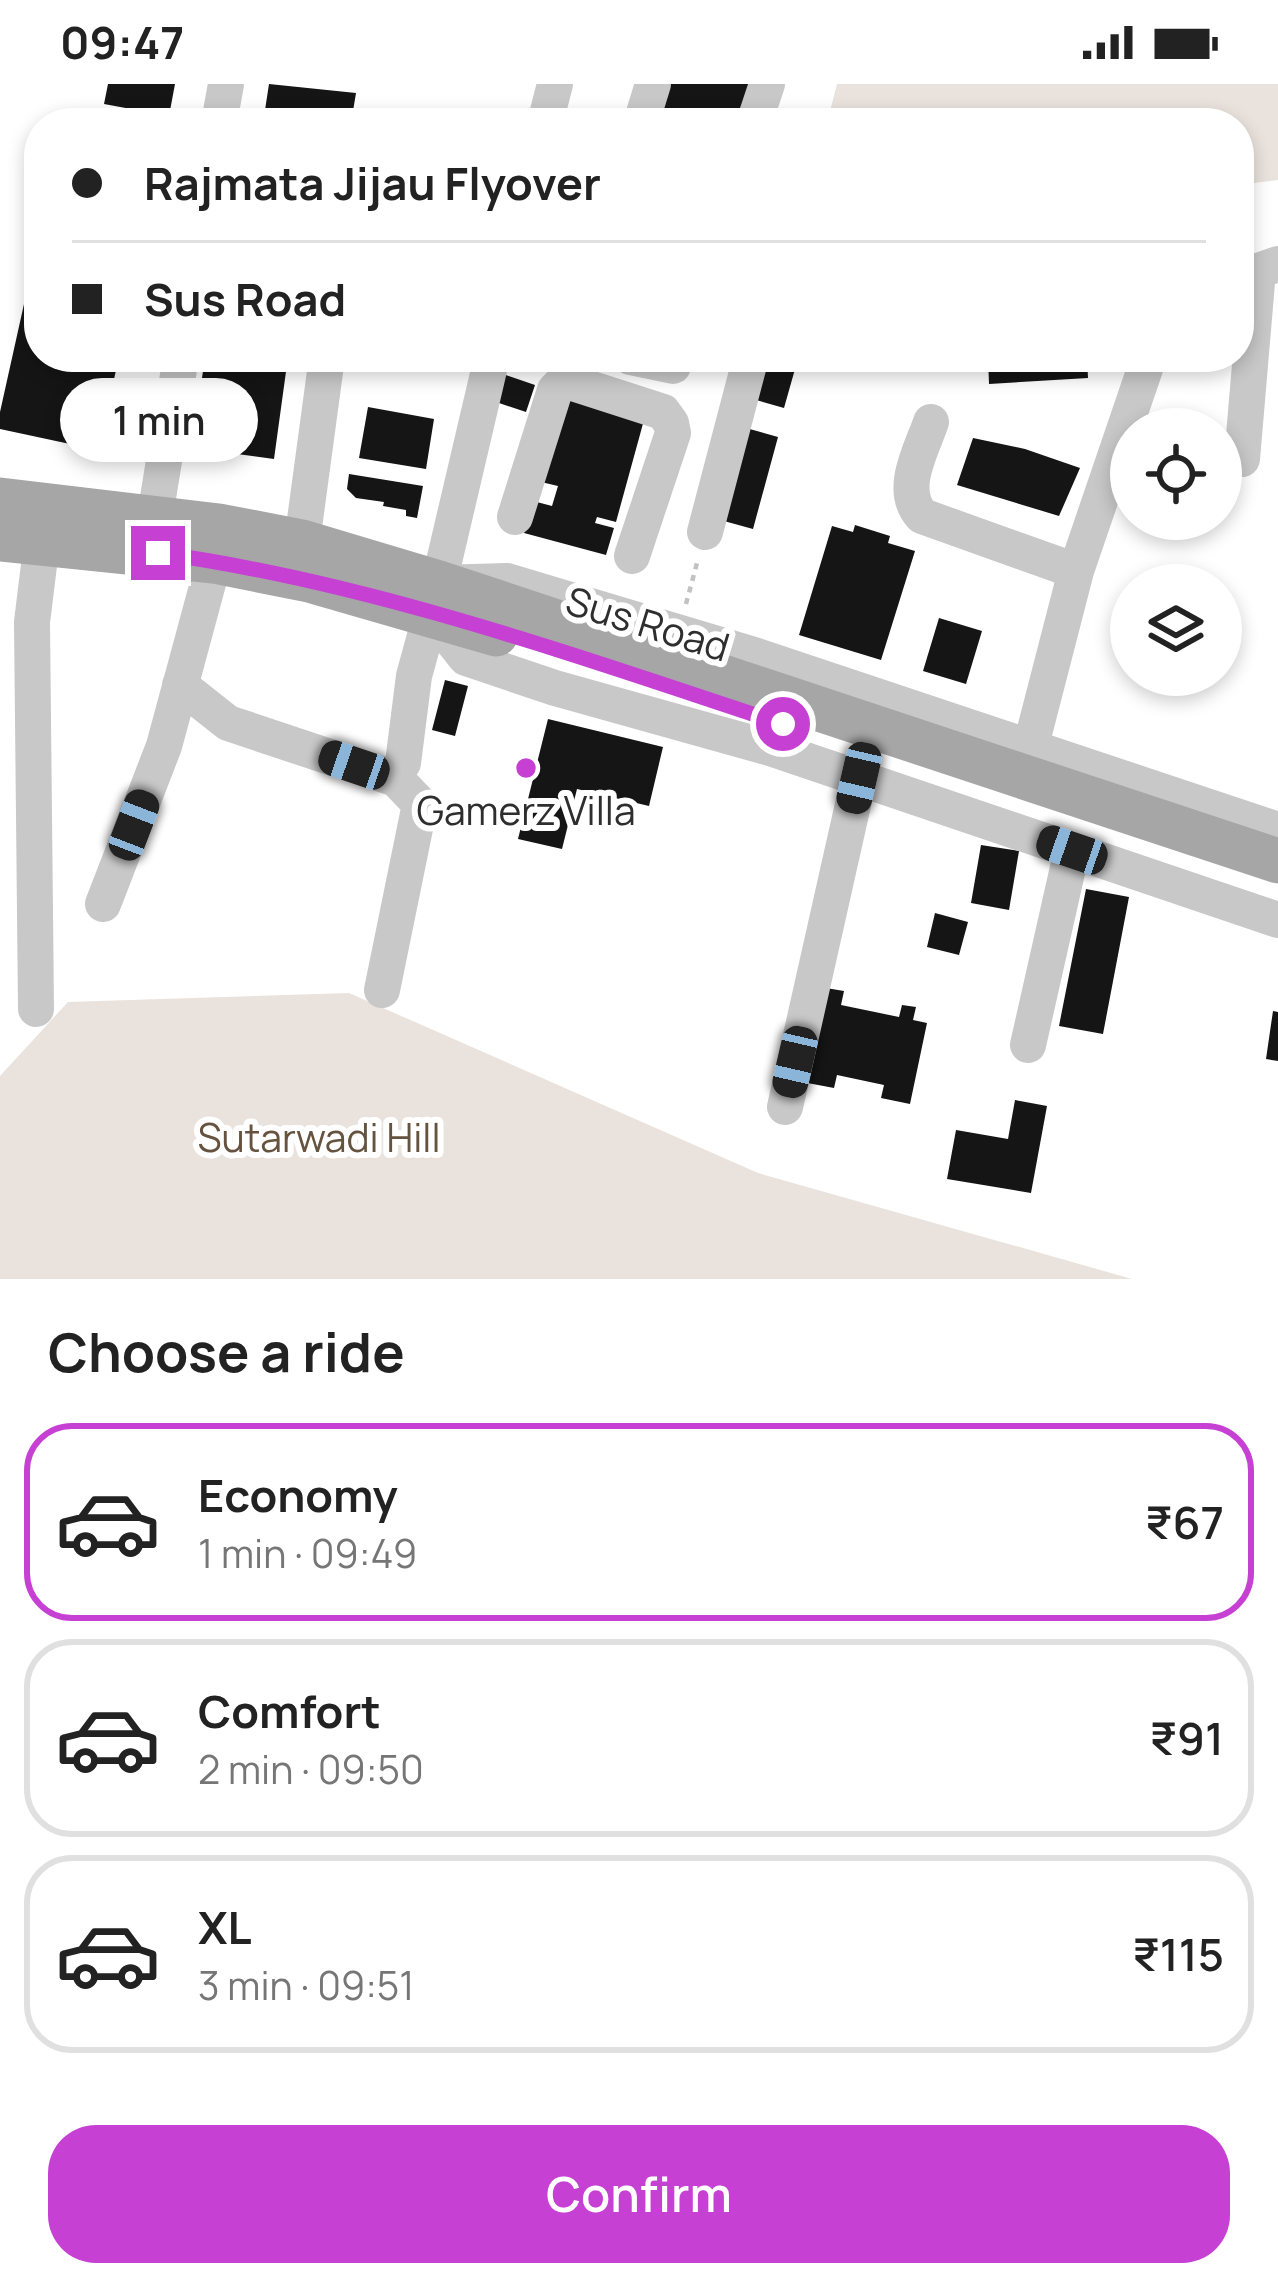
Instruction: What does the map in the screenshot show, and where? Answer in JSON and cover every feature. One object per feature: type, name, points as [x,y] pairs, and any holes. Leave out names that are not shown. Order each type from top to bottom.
[{"type":"main road","name":"Sus Road","points":[[0,500],[214,561],[435,599]]},
{"type":"main road","name":"Sus Road","points":[[21,540],[154,516],[302,542],[435,599]]},
{"type":"main road","points":[[435,599],[1278,861]]},
{"type":"main road","points":[[435,599],[739,710],[1185,856],[1278,892]]},
{"type":"street","points":[[1254,317],[1258,270]]},
{"type":"street","points":[[154,516],[178,372]]},
{"type":"street","points":[[302,542],[325,372]]},
{"type":"street","points":[[403,763],[414,676],[489,372]]},
{"type":"street","points":[[705,532],[747,372]]},
{"type":"street","points":[[1030,748],[1076,571],[1144,372]]},
{"type":"street","points":[[1242,459],[1249,372]]},
{"type":"street","points":[[515,518],[555,390],[562,383],[663,412],[673,433],[632,556]]},
{"type":"street","points":[[931,422],[910,487],[914,508],[922,517],[1076,571]]},
{"type":"street","points":[[470,458],[530,475]]},
{"type":"street","points":[[21,540],[32,622],[36,1009]]},
{"type":"street","points":[[103,904],[164,746],[214,561]]},
{"type":"street","name":"Sus Road","points":[[435,599],[507,581],[682,618],[1030,748],[1278,830]]},
{"type":"street","points":[[435,599],[466,658],[770,748],[1278,920]]},
{"type":"street","points":[[180,685],[228,723],[396,779],[419,804],[382,990]]},
{"type":"street","points":[[784,1107],[859,778]]},
{"type":"street","points":[[1028,1045],[1072,850]]},
{"type":"path","points":[[682,618],[705,532]]},
{"type":"green space","points":[[837,84],[1278,84],[1278,180],[1254,183],[1254,108],[831,108]]},
{"type":"green space","name":"Sutarwadi Hill","points":[[349,993],[758,1173],[1132,1279],[0,1279],[0,1076],[68,1002]]},
{"type":"building","points":[[108,84],[175,84],[170,108],[104,104]]},
{"type":"building","points":[[269,84],[356,93],[354,108],[265,108]]},
{"type":"building","points":[[669,84],[753,84],[745,108],[661,108]]},
{"type":"building","points":[[24,304],[24,372],[116,372],[98,450],[0,429]]},
{"type":"building","points":[[203,372],[286,372],[274,459],[192,448]]},
{"type":"building","points":[[749,372],[794,372],[784,408],[742,396]]},
{"type":"building","points":[[989,372],[1088,372],[1088,378],[989,384]]},
{"type":"building","points":[[503,374],[535,385],[526,412],[493,401]]},
{"type":"building","points":[[564,398],[644,420],[616,522],[597,517],[595,523],[614,528],[606,555],[524,533],[533,501],[552,506],[558,486],[541,482]]},
{"type":"building","points":[[368,407],[434,419],[426,469],[359,458]]},
{"type":"building","points":[[739,426],[778,437],[753,529],[713,518]]},
{"type":"building","points":[[973,438],[1080,468],[1059,516],[957,485]]},
{"type":"building","points":[[349,474],[423,486],[417,518],[406,516],[406,510],[383,506],[384,502],[356,498],[347,489]]},
{"type":"building","points":[[855,525],[890,536],[888,543],[915,551],[881,660],[799,635],[832,526],[853,532]]},
{"type":"building","points":[[939,618],[982,631],[966,684],[923,671]]},
{"type":"building","points":[[445,680],[468,686],[455,736],[432,730]]},
{"type":"building","points":[[548,719],[663,747],[649,806],[577,789],[562,849],[518,839]]},
{"type":"building","points":[[981,845],[1019,851],[1009,910],[971,903]]},
{"type":"building","points":[[1086,889],[1129,897],[1103,1034],[1059,1026]]},
{"type":"building","points":[[935,913],[968,922],[959,955],[927,947]]},
{"type":"building","points":[[826,988],[844,991],[841,1005],[899,1017],[902,1005],[916,1007],[913,1020],[927,1023],[910,1104],[881,1098],[884,1085],[837,1075],[834,1088],[797,1081]]},
{"type":"building","points":[[1273,1011],[1278,1012],[1278,1061],[1266,1059]]},
{"type":"building","points":[[1015,1100],[1047,1106],[1031,1193],[947,1179],[956,1130],[1008,1139]]},
{"type":"place","name":"Gamerz Villa","points":[[526,768]]},
{"type":"route","points":[[158,553],[309,580],[783,724]]}]
